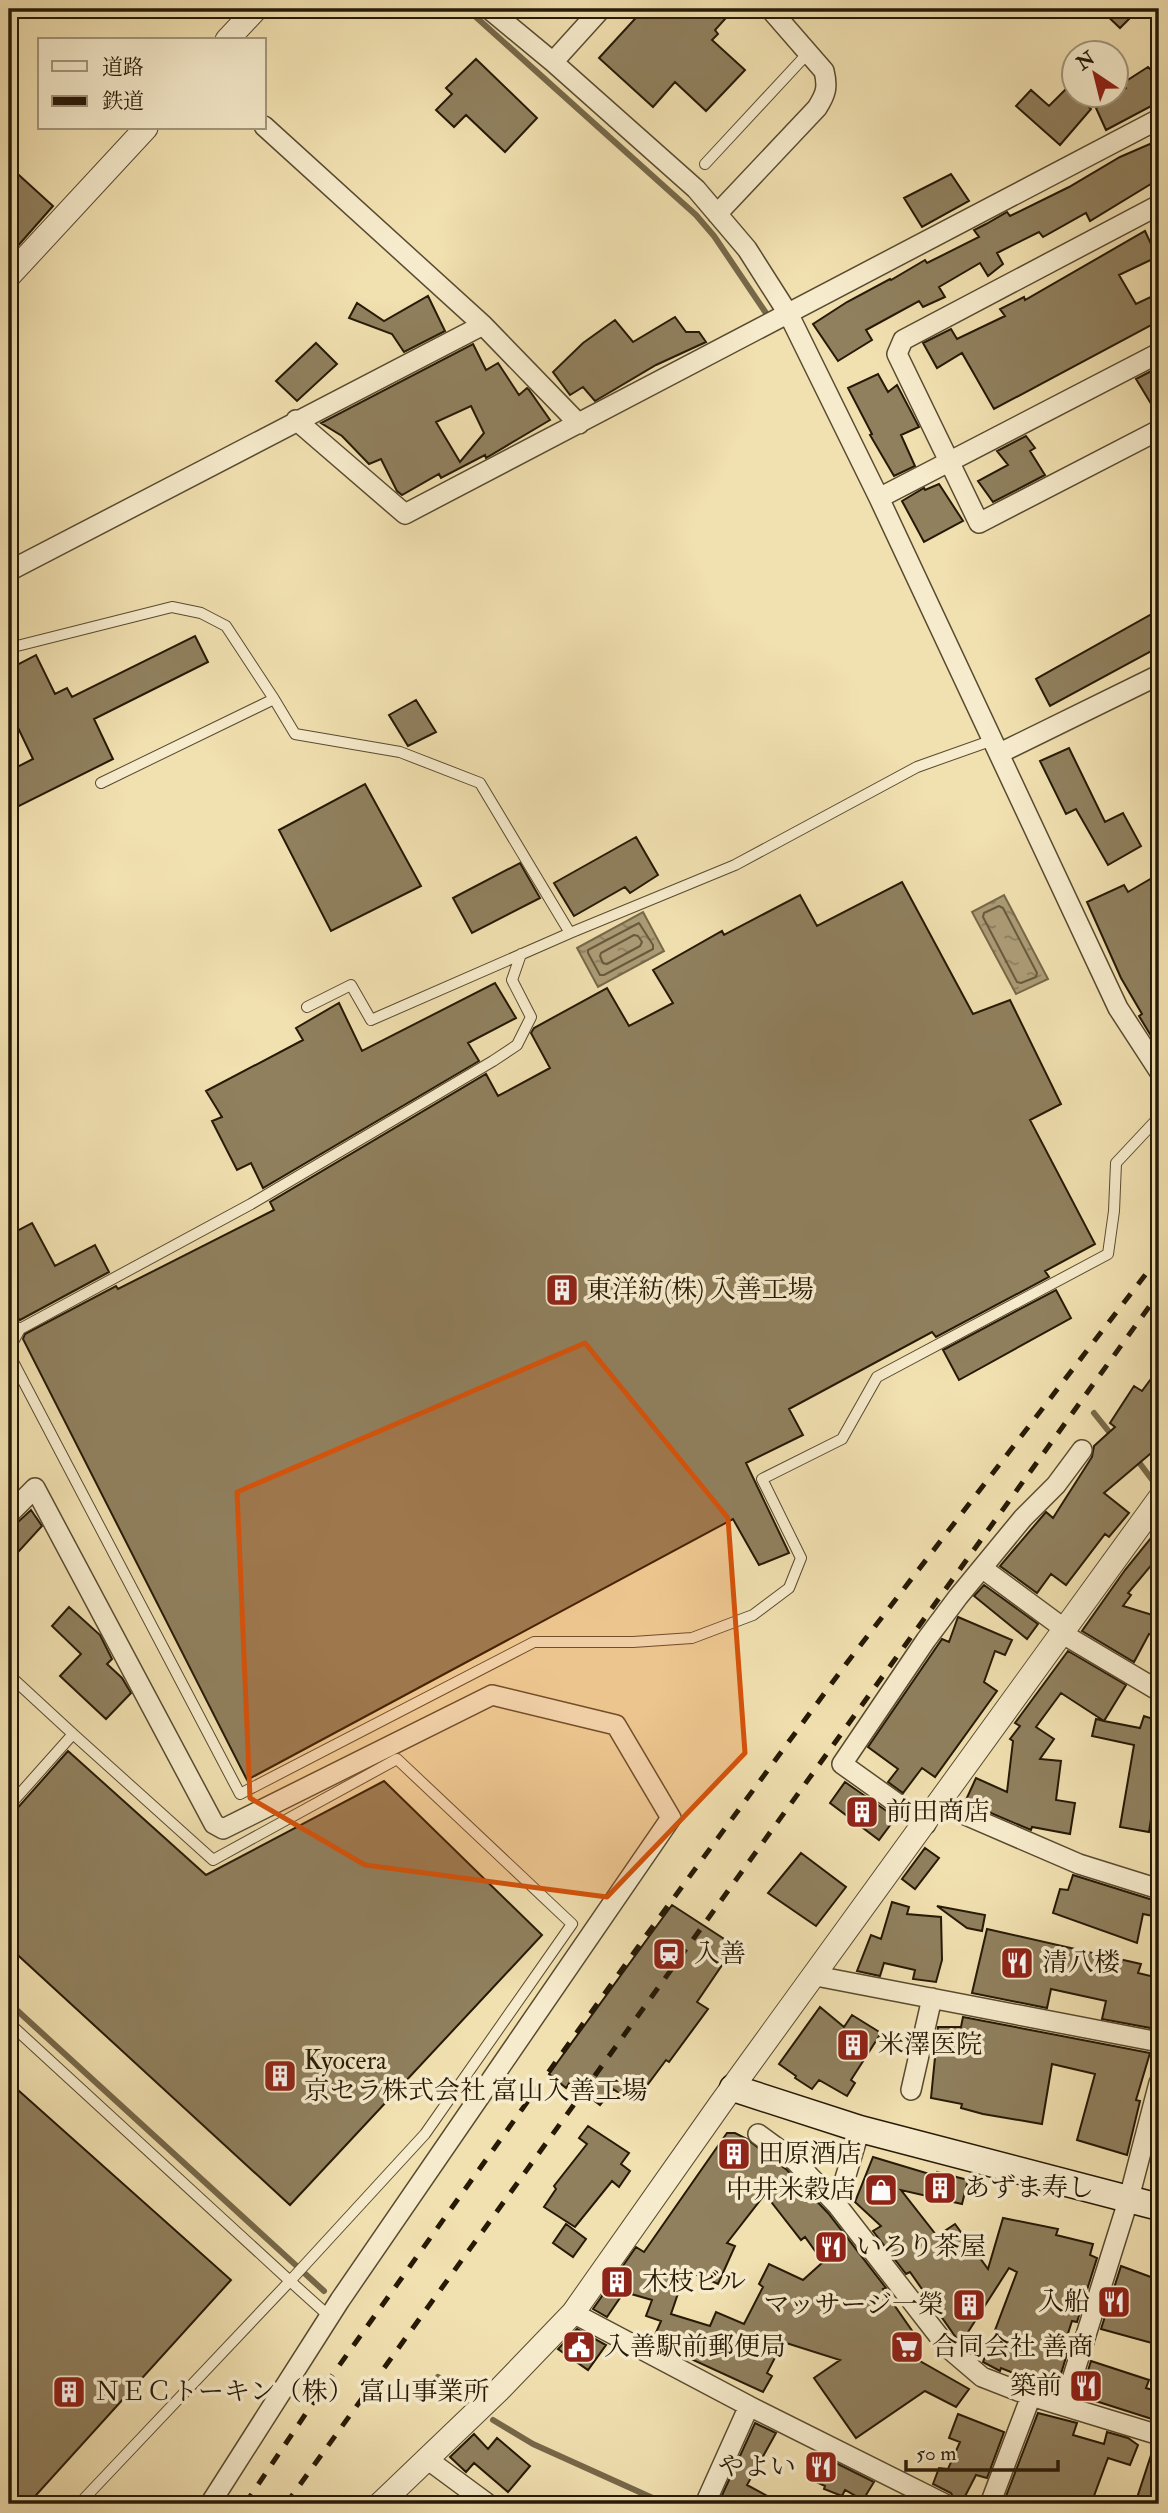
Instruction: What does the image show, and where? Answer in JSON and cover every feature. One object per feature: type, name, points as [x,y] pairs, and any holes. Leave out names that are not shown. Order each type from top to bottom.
[{"type":"main road","points":[[733,2088],[860,2129],[1159,2207]]},
{"type":"street","points":[[229,38],[256,9]]},
{"type":"street","points":[[489,9],[696,189],[747,249],[789,315],[880,498],[1118,1008],[1159,1071]]},
{"type":"street","points":[[553,62],[601,9]]},
{"type":"street","points":[[717,214],[817,108],[825,95],[827,84],[824,71],[770,9]]},
{"type":"street","points":[[296,420],[405,514],[1159,119]]},
{"type":"street","points":[[266,128],[483,325],[579,424]]},
{"type":"street","points":[[9,276],[144,130]]},
{"type":"street","points":[[1159,205],[902,340],[897,354],[979,523],[1159,430]]},
{"type":"street","points":[[9,571],[483,325]]},
{"type":"street","points":[[880,498],[1159,353]]},
{"type":"street","points":[[997,747],[1159,675]]},
{"type":"street","points":[[926,1824],[842,1764],[926,1640],[1023,1518],[1056,1485],[1082,1450]]},
{"type":"street","points":[[9,1514],[35,1488],[214,1824],[223,1829],[492,1695],[616,1725],[671,1818],[330,2317],[210,2504]]},
{"type":"street","points":[[380,2504],[573,2313],[1159,1499]]},
{"type":"street","points":[[982,1568],[1065,1632],[1159,1691]]},
{"type":"street","points":[[940,1804],[1079,1864],[1159,1889]]},
{"type":"street","points":[[816,1976],[1159,2042]]},
{"type":"street","points":[[911,2090],[932,1998]]},
{"type":"street","points":[[1064,2405],[1129,2199],[1159,2082]]},
{"type":"street","points":[[837,2204],[860,2129]]},
{"type":"street","points":[[758,2134],[795,2161],[837,2204],[948,2348],[982,2377],[1031,2396],[1159,2435]]},
{"type":"street","points":[[573,2313],[749,2406],[944,2504]]},
{"type":"street","points":[[990,2504],[1031,2396]]},
{"type":"street","points":[[705,2504],[749,2406]]},
{"type":"street","points":[[427,2459],[488,2504]]},
{"type":"lane","points":[[705,163],[808,53]]},
{"type":"lane","points":[[9,648],[172,607],[201,613],[226,626],[295,734],[400,752],[480,783],[570,933]]},
{"type":"lane","points":[[102,783],[274,699]]},
{"type":"lane","points":[[307,1007],[351,985],[371,1020],[735,865],[916,767],[997,747]]},
{"type":"lane","points":[[521,954],[512,979],[531,1017],[517,1045],[251,1204],[20,1329],[9,1352],[240,1794],[534,1643],[633,1642],[692,1638],[753,1615],[789,1588],[801,1558],[762,1479],[842,1439],[877,1377],[1108,1254],[1114,1211],[1116,1163],[1159,1117]]},
{"type":"lane","points":[[9,1322],[20,1329]]},
{"type":"lane","points":[[9,1675],[212,1860],[397,1759],[572,1924],[425,2134],[79,2504]]},
{"type":"lane","points":[[9,1806],[73,1734]]},
{"type":"lane","points":[[9,2023],[330,2317]]},
{"type":"highlighted area","points":[[585,1343],[728,1518],[745,1753],[607,1897],[365,1865],[250,1798],[237,1492]]},
{"type":"water","points":[[1004,895],[1048,979],[1016,994],[972,912]]},
{"type":"water","points":[[643,912],[664,951],[598,987],[577,948]]},
{"type":"building","points":[[644,9],[734,9],[715,30],[718,34],[712,40],[745,70],[706,111],[675,82],[653,107],[599,58]]},
{"type":"building","points":[[1100,9],[1139,9],[1120,28]]},
{"type":"building","points":[[476,59],[537,118],[505,152],[466,115],[454,127],[436,110],[452,94],[446,88]]},
{"type":"building","points":[[1159,63],[1159,102],[1106,130],[1096,108],[1130,108],[1130,79],[1148,67],[1151,70]]},
{"type":"building","points":[[1031,90],[1049,106],[1060,95],[1060,108],[1091,109],[1060,145],[1016,106]]},
{"type":"building","points":[[1159,140],[1159,179],[1090,221],[1086,213],[1043,237],[1039,232],[997,253],[1003,264],[988,276],[980,263],[939,287],[945,297],[923,307],[919,301],[866,330],[872,340],[838,361],[813,324],[847,302],[925,260],[927,263],[979,237],[974,230],[1007,212],[1010,216],[1069,187],[1120,157]]},
{"type":"building","points":[[9,166],[53,206],[9,256]]},
{"type":"building","points":[[951,174],[969,201],[922,227],[904,198]]},
{"type":"building","points":[[1145,231],[1157,257],[1119,275],[1136,304],[1159,293],[1159,321],[994,409],[962,353],[937,368],[923,343],[951,329],[957,339],[1005,316],[1000,309],[1024,297],[1025,300]]},
{"type":"building","points":[[428,296],[445,331],[404,352],[392,334],[349,318],[357,303],[384,321]]},
{"type":"building","points":[[675,317],[686,332],[699,332],[706,342],[656,365],[595,401],[583,387],[570,395],[553,372],[583,343],[615,320],[633,342]]},
{"type":"building","points":[[316,343],[337,364],[297,401],[276,381]]},
{"type":"building","points":[[473,344],[486,370],[498,363],[519,395],[527,388],[550,420],[486,458],[485,455],[441,478],[439,474],[402,495],[397,491],[381,459],[369,464],[342,436],[321,423]],"holes":[[[471,406],[484,433],[460,462],[436,422]]]},
{"type":"building","points":[[1159,367],[1159,417],[1136,379]]},
{"type":"building","points":[[878,374],[888,392],[897,385],[919,427],[901,435],[915,466],[894,476],[870,435],[872,434],[848,388]]},
{"type":"building","points":[[1026,436],[1035,448],[1030,451],[1045,475],[993,502],[978,481],[1008,465],[997,451]]},
{"type":"building","points":[[939,484],[963,521],[924,542],[902,501],[924,488],[925,490]]},
{"type":"building","points":[[1159,610],[1159,647],[1050,706],[1036,679]]},
{"type":"building","points":[[195,636],[208,662],[94,719],[113,759],[9,811],[9,771],[33,759],[9,709],[9,669],[36,655],[55,694],[67,688],[72,697]]},
{"type":"building","points":[[416,700],[436,732],[408,746],[389,715]]},
{"type":"building","points":[[1069,748],[1105,822],[1123,813],[1141,846],[1108,865],[1076,809],[1066,814],[1040,761]]},
{"type":"building","points":[[365,784],[421,886],[331,931],[279,830]]},
{"type":"building","points":[[636,837],[658,875],[630,893],[625,887],[574,916],[554,883]]},
{"type":"building","points":[[520,863],[540,898],[472,933],[453,898]]},
{"type":"building","points":[[1159,874],[1159,1049],[1139,1016],[1142,1014],[1121,978],[1087,902],[1124,885],[1128,892]]},
{"type":"building","name":"東洋紡(株) 入善工場","points":[[902,882],[973,1014],[1010,1000],[1061,1104],[1030,1120],[1095,1244],[1045,1271],[1049,1277],[936,1337],[932,1332],[789,1409],[803,1435],[746,1463],[789,1553],[759,1565],[733,1519],[247,1780],[23,1339],[25,1334],[116,1286],[118,1289],[274,1210],[270,1202],[486,1074],[498,1096],[550,1068],[531,1033],[534,1028],[607,988],[629,1026],[673,1003],[653,970],[722,931],[724,935],[800,895],[817,926]]},
{"type":"building","points":[[495,983],[516,1018],[468,1043],[479,1061],[263,1188],[251,1163],[237,1170],[212,1121],[222,1117],[206,1091],[303,1040],[296,1028],[339,1003],[362,1051]]},
{"type":"building","points":[[32,1223],[55,1266],[95,1245],[109,1272],[20,1320],[9,1312],[9,1235]]},
{"type":"building","points":[[1056,1290],[1071,1318],[959,1380],[943,1350]]},
{"type":"building","points":[[1159,1368],[1159,1447],[1153,1456],[1150,1454],[1104,1493],[1129,1513],[1109,1537],[1105,1534],[1066,1585],[1051,1574],[1037,1593],[1000,1566],[1046,1512],[1053,1518],[1092,1457],[1094,1446],[1115,1427],[1110,1423],[1134,1386],[1142,1391]]},
{"type":"building","points":[[31,1510],[42,1526],[9,1562],[9,1526],[17,1523]]},
{"type":"building","points":[[1159,1528],[1159,1556],[1128,1593],[1131,1595],[1123,1606],[1159,1617],[1159,1637],[1149,1634],[1134,1662],[1082,1631]]},
{"type":"building","points":[[984,1585],[1038,1624],[1027,1639],[974,1596]]},
{"type":"building","points":[[69,1607],[100,1635],[112,1659],[107,1664],[122,1678],[131,1693],[106,1719],[60,1676],[81,1654],[52,1626]]},
{"type":"building","points":[[958,1617],[1012,1640],[1005,1655],[995,1651],[984,1682],[997,1691],[935,1777],[922,1768],[903,1793],[888,1782],[898,1769],[868,1747],[942,1639],[949,1642]]},
{"type":"building","points":[[1068,1651],[1126,1685],[1104,1721],[1061,1693],[1036,1727],[1054,1739],[1040,1759],[1061,1761],[1056,1800],[1075,1803],[1070,1834],[1032,1827],[1031,1830],[965,1802],[976,1778],[1007,1792],[1013,1741],[1010,1739],[1020,1726],[1015,1723]]},
{"type":"building","points":[[1144,1716],[1159,1721],[1159,1767],[1149,1832],[1120,1827],[1134,1745],[1092,1736],[1096,1719],[1140,1728]]},
{"type":"building","name":"Kyocera 京セラ株式会社 富山入善工場","points":[[68,1751],[206,1875],[384,1781],[542,1935],[290,2205],[9,1947],[9,1813],[15,1811]]},
{"type":"building","name":"前田商店","points":[[845,1782],[888,1812],[894,1820],[879,1840],[830,1803]]},
{"type":"building","points":[[925,1848],[939,1858],[915,1889],[902,1879]]},
{"type":"building","points":[[801,1853],[846,1887],[816,1926],[768,1893]]},
{"type":"building","points":[[1073,1875],[1156,1901],[1153,1916],[1143,1914],[1137,1943],[1053,1913],[1060,1889],[1068,1890]]},
{"type":"building","points":[[892,1902],[909,1907],[907,1914],[941,1917],[942,1960],[936,1982],[913,1979],[915,1970],[884,1963],[880,1976],[857,1971],[871,1935],[881,1939]]},
{"type":"building","points":[[672,1905],[735,1946],[697,2002],[708,2009],[669,2062],[666,2060],[634,2103],[613,2089],[600,2105],[570,2082],[566,2088],[549,2074]]},
{"type":"building","points":[[937,1906],[985,1915],[982,1931],[967,1928]]},
{"type":"building","points":[[987,1929],[1141,1964],[1138,1973],[1159,1978],[1156,2029],[1102,2019],[1106,2001],[1051,1989],[1047,2008],[972,1993]]},
{"type":"building","points":[[820,2007],[844,2027],[852,2015],[881,2033],[851,2080],[855,2083],[847,2096],[819,2080],[812,2089],[779,2064]]},
{"type":"building","points":[[963,2017],[1150,2053],[1136,2100],[1140,2101],[1127,2155],[1077,2140],[1095,2074],[1052,2064],[1042,2124],[983,2114],[961,2108],[962,2104],[931,2098],[938,2027],[961,2027]]},
{"type":"building","name":"ＮＥＣトーキン（株） 富山事業所","points":[[9,2082],[231,2280],[28,2504],[9,2504]]},
{"type":"building","points":[[588,2126],[629,2153],[621,2164],[630,2171],[619,2187],[612,2181],[575,2227],[544,2207],[556,2189],[554,2186],[587,2144],[579,2138]]},
{"type":"building","points":[[727,2133],[735,2133],[787,2170],[828,2213],[886,2288],[883,2289],[920,2342],[897,2334],[892,2345],[969,2389],[956,2407],[925,2391],[856,2438],[814,2378],[840,2360],[783,2342],[767,2373],[772,2376],[763,2392],[691,2359],[694,2351],[655,2335],[661,2321],[646,2316],[652,2300],[624,2292],[607,2317],[593,2309],[636,2247],[644,2252]],"holes":[[[765,2194],[801,2240],[805,2237],[823,2262],[803,2280],[769,2264],[759,2284],[763,2287],[744,2324],[716,2312],[710,2326],[671,2314],[686,2270],[718,2284],[735,2246],[727,2243]]]},
{"type":"building","points":[[873,2157],[936,2176],[937,2172],[968,2180],[962,2204],[901,2190],[937,2236],[955,2224],[988,2269],[1003,2218],[1058,2229],[1056,2235],[1093,2244],[1090,2255],[1097,2258],[1077,2322],[1072,2321],[1062,2352],[1067,2354],[1056,2390],[1001,2368],[1000,2371],[983,2362],[1017,2272],[1009,2268],[961,2343],[957,2339],[910,2272],[906,2274],[873,2231],[881,2226],[855,2202]]},
{"type":"building","points":[[566,2224],[586,2239],[573,2257],[553,2243]]},
{"type":"building","points":[[1121,2266],[1159,2280],[1159,2345],[1101,2329]]},
{"type":"building","points":[[577,2329],[606,2345],[588,2370],[558,2349]]},
{"type":"building","points":[[1091,2361],[1149,2380],[1146,2388],[1159,2392],[1159,2408],[1155,2420],[1080,2396]]},
{"type":"building","points":[[1038,2413],[1077,2423],[1073,2435],[1104,2444],[1107,2432],[1128,2438],[1138,2445],[1130,2465],[1108,2458],[1091,2504],[1003,2504]]},
{"type":"building","points":[[958,2414],[1004,2432],[987,2478],[976,2475],[961,2504],[957,2504],[951,2493],[933,2484],[939,2468],[948,2469],[960,2442],[949,2438]]},
{"type":"building","points":[[755,2423],[776,2433],[747,2485],[782,2504],[718,2504]]},
{"type":"building","points":[[474,2434],[488,2449],[497,2438],[530,2466],[508,2492],[474,2463],[466,2472],[450,2457]]},
{"type":"building","points":[[1154,2446],[1159,2447],[1159,2504],[1135,2504]]},
{"type":"building","points":[[820,2455],[874,2482],[863,2500],[845,2490],[842,2496],[824,2489],[825,2486],[810,2479]]},
{"type":"waterway","points":[[467,9],[696,215],[714,236],[768,316]]},
{"type":"waterway","points":[[1094,1413],[1114,1438]]},
{"type":"waterway","points":[[1135,1457],[1159,1489]]},
{"type":"waterway","points":[[9,2003],[324,2291]]},
{"type":"waterway","points":[[438,2377],[464,2395]]},
{"type":"waterway","points":[[493,2420],[533,2444],[666,2504]]},
{"type":"railway","points":[[245,2504],[321,2391],[645,1937],[846,1664],[1159,1257]]},
{"type":"railway","points":[[286,2504],[1159,1293]]},
{"type":"place","name":"東洋紡(株) 入善工場","points":[[562,1290]]},
{"type":"place","name":"前田商店","points":[[862,1812]]},
{"type":"place","name":"入善","points":[[669,1954]]},
{"type":"place","name":"清八楼","points":[[1017,1963]]},
{"type":"place","name":"米澤医院","points":[[853,2045]]},
{"type":"place","name":"Kyocera 京セラ株式会社 富山入善工場","points":[[280,2076]]},
{"type":"place","name":"田原酒店","points":[[734,2154]]},
{"type":"place","name":"あずま寿し","points":[[940,2188]]},
{"type":"place","name":"中井米穀店","points":[[881,2190]]},
{"type":"place","name":"いろり茶屋","points":[[831,2247]]},
{"type":"place","name":"木枝ビル","points":[[617,2282]]},
{"type":"place","name":"入船","points":[[1114,2302]]},
{"type":"place","name":"マッサージ一榮","points":[[969,2305]]},
{"type":"place","name":"入善駅前郵便局","points":[[579,2347]]},
{"type":"place","name":"合同会社 善商","points":[[907,2347]]},
{"type":"place","name":"築前","points":[[1086,2386]]},
{"type":"place","name":"ＮＥＣトーキン（株） 富山事業所","points":[[69,2392]]},
{"type":"place","name":"やよい","points":[[821,2467]]}]
